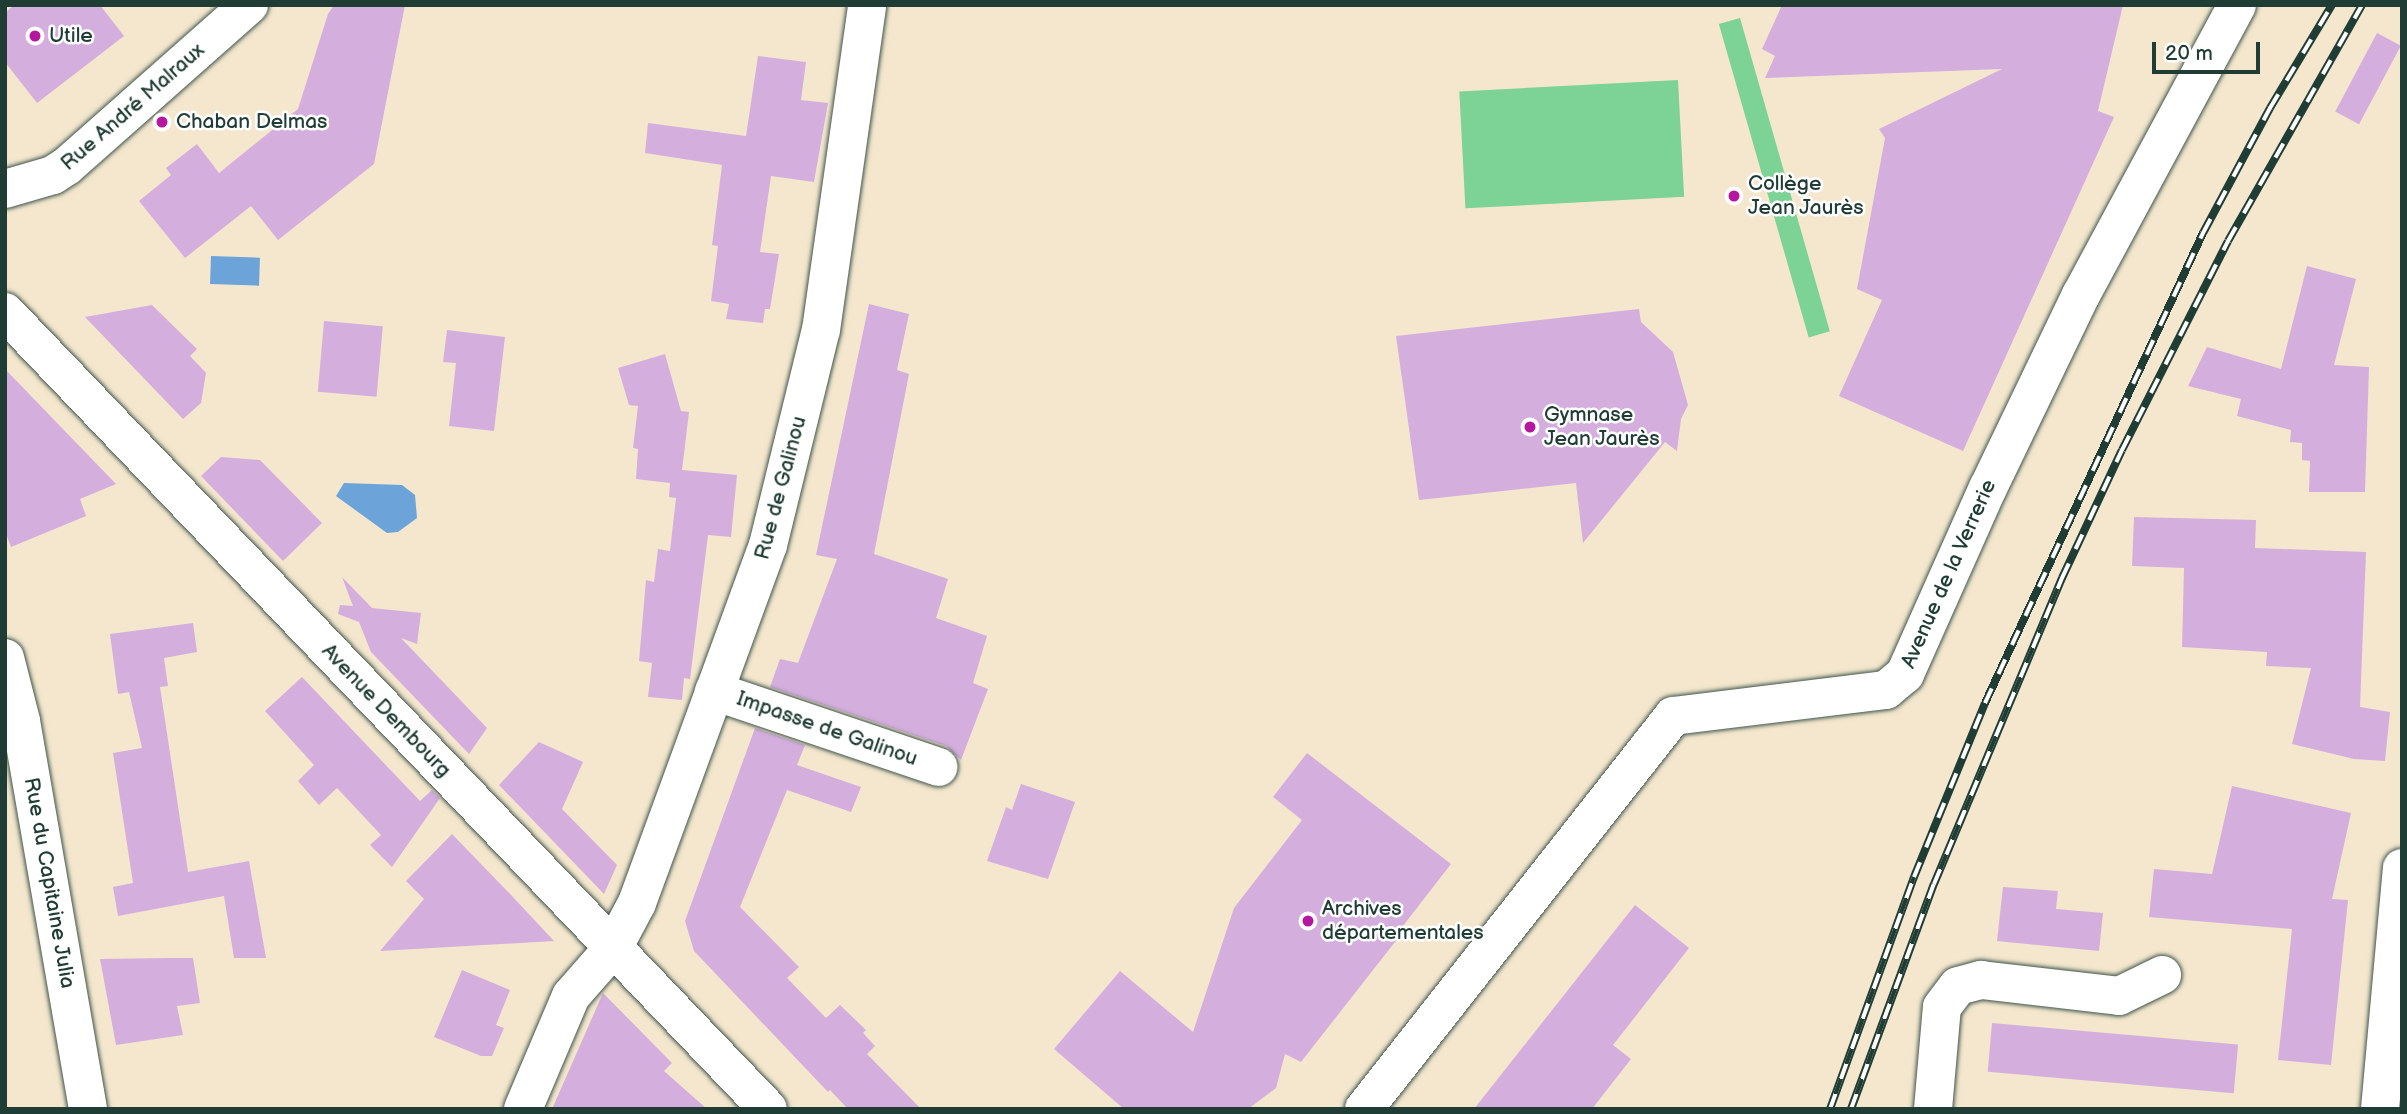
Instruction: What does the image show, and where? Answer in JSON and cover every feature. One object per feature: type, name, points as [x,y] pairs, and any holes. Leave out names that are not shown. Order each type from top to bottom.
[{"type":"street","name":"Rue André Malraux","points":[[5,189],[53,175],[67,166],[249,5]]},
{"type":"street","name":"Rue de Galinou","points":[[523,1109],[571,996],[613,948],[637,903],[768,545],[821,330],[867,5]]},
{"type":"street","name":"Avenue de la Verrerie","points":[[1364,1109],[1673,716],[1886,690],[1905,674],[1988,488],[2081,295],[2237,5]]},
{"type":"street","name":"Avenue Dembourg","points":[[5,312],[768,1109]]},
{"type":"street","name":"Rue du Capitaine Julia","points":[[5,658],[21,721],[88,1109]]},
{"type":"street","name":"Impasse de Galinou","points":[[714,691],[939,767]]},
{"type":"street","points":[[2380,1109],[2402,868]]},
{"type":"street","points":[[1933,1109],[1942,1007],[1958,986],[1981,980],[2119,996],[2162,975]]},
{"type":"green space","points":[[1740,18],[1830,331],[1809,337],[1719,24]]},
{"type":"green space","points":[[1678,80],[1684,197],[1465,208],[1459,91]]},
{"type":"water","points":[[211,256],[260,258],[259,286],[210,284]]},
{"type":"water","points":[[344,483],[402,485],[415,495],[417,518],[398,532],[387,533],[336,496]]},
{"type":"building","points":[[14,5],[100,5],[124,36],[37,103],[5,62],[5,13]]},
{"type":"building","points":[[334,5],[405,5],[374,164],[278,240],[251,206],[185,258],[139,201],[171,175],[166,168],[197,144],[219,173],[298,109],[328,14]]},
{"type":"building","points":[[1782,5],[2123,5],[2098,111],[2114,117],[1963,451],[1839,396],[1882,300],[1857,289],[1885,138],[1879,129],[2002,69],[1765,78],[1775,56],[1762,49]]},
{"type":"building","points":[[2377,33],[2401,46],[2359,124],[2335,112]]},
{"type":"building","points":[[758,56],[806,62],[801,100],[828,103],[814,182],[771,176],[760,252],[779,254],[770,309],[765,309],[763,323],[726,319],[729,304],[711,301],[718,246],[712,245],[722,165],[645,153],[648,123],[746,136]]},
{"type":"building","points":[[2307,266],[2356,279],[2334,365],[2369,367],[2365,492],[2309,492],[2310,461],[2302,460],[2302,443],[2290,442],[2291,430],[2237,416],[2241,399],[2188,386],[2207,347],[2281,369]]},
{"type":"building","points":[[869,304],[909,314],[897,370],[909,374],[874,554],[948,579],[936,618],[987,636],[973,683],[988,689],[961,760],[946,746],[770,687],[780,659],[798,663],[837,559],[816,555]]},
{"type":"building","points":[[152,305],[197,349],[190,356],[206,373],[201,403],[183,419],[85,317]]},
{"type":"building","name":"Gymnase Jean Jaurès","points":[[1639,309],[1641,322],[1673,352],[1688,405],[1681,419],[1677,451],[1665,442],[1583,543],[1576,483],[1419,500],[1396,336]]},
{"type":"building","points":[[324,321],[383,326],[377,397],[318,392]]},
{"type":"building","points":[[447,330],[505,337],[494,431],[449,426],[456,363],[443,362]]},
{"type":"building","points":[[665,354],[681,411],[689,412],[682,470],[737,475],[731,537],[708,535],[690,679],[684,678],[682,700],[648,697],[652,663],[639,661],[646,580],[654,582],[658,549],[670,551],[676,498],[669,497],[670,483],[636,479],[638,449],[633,448],[638,406],[629,405],[618,368]]},
{"type":"building","points":[[5,369],[116,484],[80,499],[86,516],[11,547],[5,531]]},
{"type":"building","points":[[221,457],[260,460],[322,523],[283,561],[201,476]]},
{"type":"building","points":[[2134,517],[2256,520],[2255,548],[2366,552],[2360,707],[2390,712],[2385,761],[2354,759],[2292,744],[2311,668],[2266,666],[2267,652],[2182,647],[2184,568],[2132,566]]},
{"type":"building","points":[[342,577],[372,608],[421,613],[417,644],[401,638],[487,728],[469,754],[371,652],[359,622],[338,614],[340,605],[353,606]]},
{"type":"building","points":[[193,623],[197,652],[164,658],[168,686],[160,687],[188,872],[249,861],[266,958],[234,958],[224,896],[118,916],[113,887],[133,883],[113,753],[142,748],[129,692],[118,694],[110,634]]},
{"type":"building","points":[[302,677],[420,801],[432,790],[440,798],[392,867],[370,845],[381,835],[337,788],[319,805],[298,781],[314,765],[265,711]]},
{"type":"building","points":[[755,728],[805,745],[797,765],[861,787],[851,812],[787,790],[740,907],[799,967],[787,978],[826,1018],[840,1005],[866,1030],[863,1033],[875,1046],[867,1054],[921,1109],[848,1109],[830,1090],[828,1092],[694,951],[685,921]]},
{"type":"building","points":[[539,742],[583,762],[562,809],[617,865],[604,894],[499,785]]},
{"type":"building","name":"Archives départementales","points":[[1307,753],[1451,864],[1399,931],[1402,933],[1301,1062],[1285,1054],[1276,1088],[1248,1109],[1124,1109],[1054,1049],[1120,971],[1193,1032],[1234,908],[1302,820],[1273,797]]},
{"type":"building","points":[[1021,784],[1075,802],[1048,879],[987,861],[1006,807],[1012,810]]},
{"type":"building","points":[[2232,786],[2351,813],[2332,899],[2348,900],[2331,1065],[2278,1060],[2292,929],[2149,917],[2154,869],[2212,874]]},
{"type":"building","points":[[452,834],[554,941],[380,951],[424,899],[406,881]]},
{"type":"building","points":[[2003,887],[2058,891],[2056,909],[2103,913],[2099,951],[1997,941]]},
{"type":"building","points":[[1635,905],[1689,948],[1613,1045],[1631,1059],[1592,1109],[1474,1109]]},
{"type":"building","points":[[193,958],[200,1003],[177,1006],[183,1035],[116,1045],[100,959]]},
{"type":"building","points":[[462,970],[510,990],[496,1025],[504,1028],[492,1056],[481,1056],[434,1037]]},
{"type":"building","points":[[603,993],[672,1063],[664,1071],[707,1109],[552,1109]]},
{"type":"building","points":[[1992,1023],[2238,1045],[2234,1093],[1988,1072]]},
{"type":"railway","points":[[1830,1109],[1914,877],[1985,703],[2203,233],[2270,108],[2332,5]]},
{"type":"railway","points":[[1851,1109],[1934,884],[2062,578],[2122,450],[2228,241],[2362,5]]},
{"type":"place","name":"Utile","points":[[35,36]]},
{"type":"place","name":"Chaban Delmas","points":[[162,122]]},
{"type":"place","name":"Collège Jean Jaurès","points":[[1734,196]]},
{"type":"place","name":"Gymnase Jean Jaurès","points":[[1530,427]]},
{"type":"place","name":"Archives départementales","points":[[1308,921]]}]
